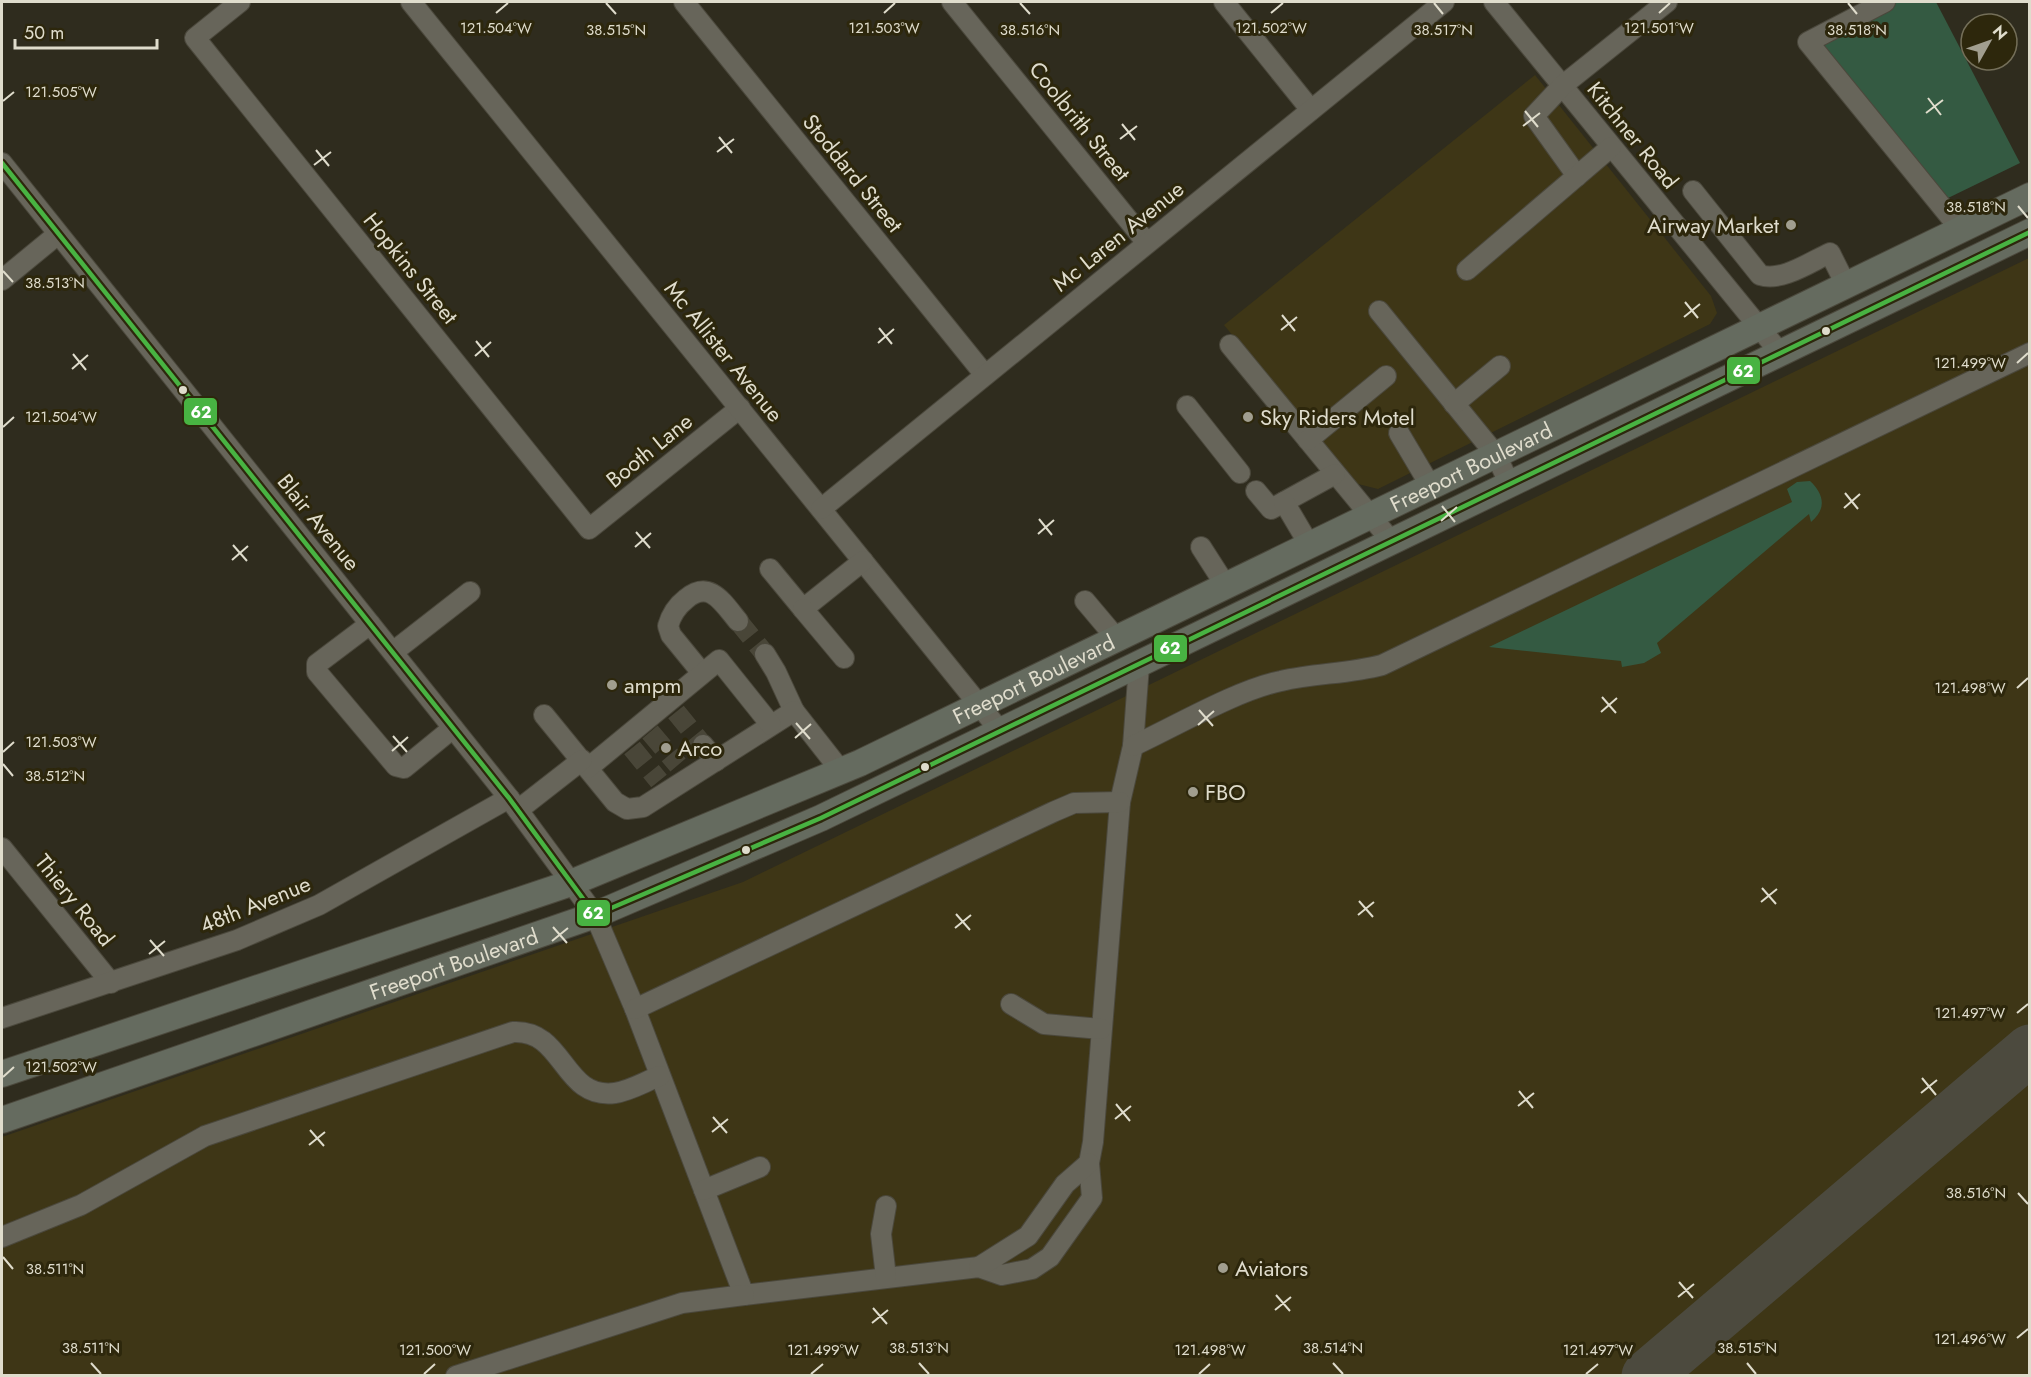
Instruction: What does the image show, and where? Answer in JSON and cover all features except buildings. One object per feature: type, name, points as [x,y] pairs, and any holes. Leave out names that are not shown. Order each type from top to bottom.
[{"type":"main road","name":"Freeport Boulevard","points":[[2,1074],[571,882],[841,771],[980,706],[2030,196]]},
{"type":"main road","name":"Freeport Boulevard","points":[[2,1120],[595,915],[821,818],[2030,232]]},
{"type":"street","name":"Hopkins Street","points":[[240,2],[195,38],[589,529]]},
{"type":"street","name":"Mc Allister Avenue","points":[[411,2],[1001,732]]},
{"type":"street","name":"Stoddard Street","points":[[684,2],[985,375]]},
{"type":"street","name":"Coolbrith Street","points":[[952,2],[1147,243]]},
{"type":"street","points":[[1224,2],[1311,110]]},
{"type":"street","name":"Mc Laren Avenue","points":[[821,509],[1444,2]]},
{"type":"street","name":"Kitchner Road","points":[[1494,2],[1781,354]]},
{"type":"street","points":[[1577,176],[1533,116],[1562,86],[1667,2]]},
{"type":"street","points":[[1885,2],[1808,42],[1961,230]]},
{"type":"street","points":[[1467,270],[1611,147]]},
{"type":"street","name":"Blair Avenue","points":[[2,163],[514,804],[595,915],[635,1009],[744,1295]]},
{"type":"street","points":[[1693,191],[1760,275],[1767,278],[1779,276],[1830,253],[1846,285]]},
{"type":"street","points":[[2,280],[58,234]]},
{"type":"street","points":[[1700,255],[1727,234]]},
{"type":"street","points":[[1379,310],[1496,455],[1510,485]]},
{"type":"street","points":[[1230,345],[1392,542]]},
{"type":"street","points":[[1133,746],[1248,693],[1280,681],[1352,673],[1382,665],[2030,353]]},
{"type":"street","points":[[1454,404],[1500,366]]},
{"type":"street","points":[[1308,440],[1386,376]]},
{"type":"street","points":[[1187,406],[1240,472]]},
{"type":"street","name":"Booth Lane","points":[[589,529],[740,408]]},
{"type":"street","points":[[1399,433],[1431,487]]},
{"type":"street","points":[[1256,491],[1270,509],[1335,474]]},
{"type":"street","points":[[1284,502],[1310,546]]},
{"type":"street","points":[[1201,547],[1226,586]]},
{"type":"street","points":[[803,609],[863,561]]},
{"type":"street","points":[[770,569],[844,658]]},
{"type":"street","points":[[738,621],[711,593],[703,590],[694,592],[681,603],[671,616],[668,626],[671,635],[702,673],[719,660],[771,725]]},
{"type":"street","points":[[393,652],[470,592]]},
{"type":"street","points":[[1085,601],[1117,639]]},
{"type":"street","points":[[370,624],[318,664],[317,672],[396,766],[404,768],[453,728]]},
{"type":"street","points":[[765,654],[794,711],[841,771]]},
{"type":"street","points":[[978,1267],[1002,1275],[1032,1269],[1050,1257],[1092,1198],[1089,1163],[1093,1142],[1120,802],[1133,746],[1139,665]]},
{"type":"street","name":"48th Avenue","points":[[2,1018],[237,940],[319,905],[628,743],[672,707],[702,673]]},
{"type":"street","points":[[544,715],[615,802],[627,809],[643,807],[663,786],[683,772],[716,761],[794,711]]},
{"type":"street","points":[[703,745],[716,761]]},
{"type":"street","points":[[635,1009],[1074,803],[1120,802]]},
{"type":"street","name":"Thiery Road","points":[[2,848],[111,983]]},
{"type":"street","points":[[1011,1004],[1044,1024],[1101,1029]]},
{"type":"street","points":[[2,1237],[81,1205],[205,1136],[513,1032],[529,1031],[546,1040],[570,1074],[585,1087],[616,1093],[660,1076]]},
{"type":"street","points":[[456,1376],[682,1303],[978,1267],[1028,1236],[1065,1184],[1089,1163]]},
{"type":"street","points":[[704,1190],[760,1167]]},
{"type":"street","points":[[886,1206],[881,1234],[886,1278]]},
{"type":"shaded area","points":[[1535,75],[1711,296],[1717,313],[1710,324],[1378,489],[1354,483],[1224,325]]},
{"type":"shaded area","points":[[2029,258],[2029,1375],[2,1375],[2,1137],[743,882]]},
{"type":"green space","points":[[1895,2],[1936,2],[1959,46],[1959,72],[1973,72],[2020,163],[1946,199],[1813,42]]},
{"type":"green space","points":[[1810,481],[1821,496],[1822,502],[1820,512],[1816,517],[1811,522],[1809,514],[1657,643],[1661,653],[1644,663],[1622,667],[1621,661],[1489,647],[1792,502],[1787,489],[1797,482]]},
{"type":"taxiway","points":[[1647,1376],[2030,1050]]},
{"type":"tunnel","points":[[738,621],[765,654]]},
{"type":"tunnel","points":[[676,712],[703,745]]},
{"type":"tunnel","points":[[650,732],[678,765]]},
{"type":"tunnel","points":[[632,748],[659,781]]},
{"type":"transit line","name":"62","points":[[2,163],[509,798],[595,915],[821,818],[2030,232]]},
{"type":"place","name":"Airway Market","points":[[1791,225]]},
{"type":"place","name":"Sky Riders Motel","points":[[1248,417]]},
{"type":"place","name":"ampm","points":[[612,685]]},
{"type":"place","name":"Arco","points":[[666,748]]},
{"type":"place","name":"FBO","points":[[1193,792]]},
{"type":"place","name":"Aviators","points":[[1223,1268]]}]
